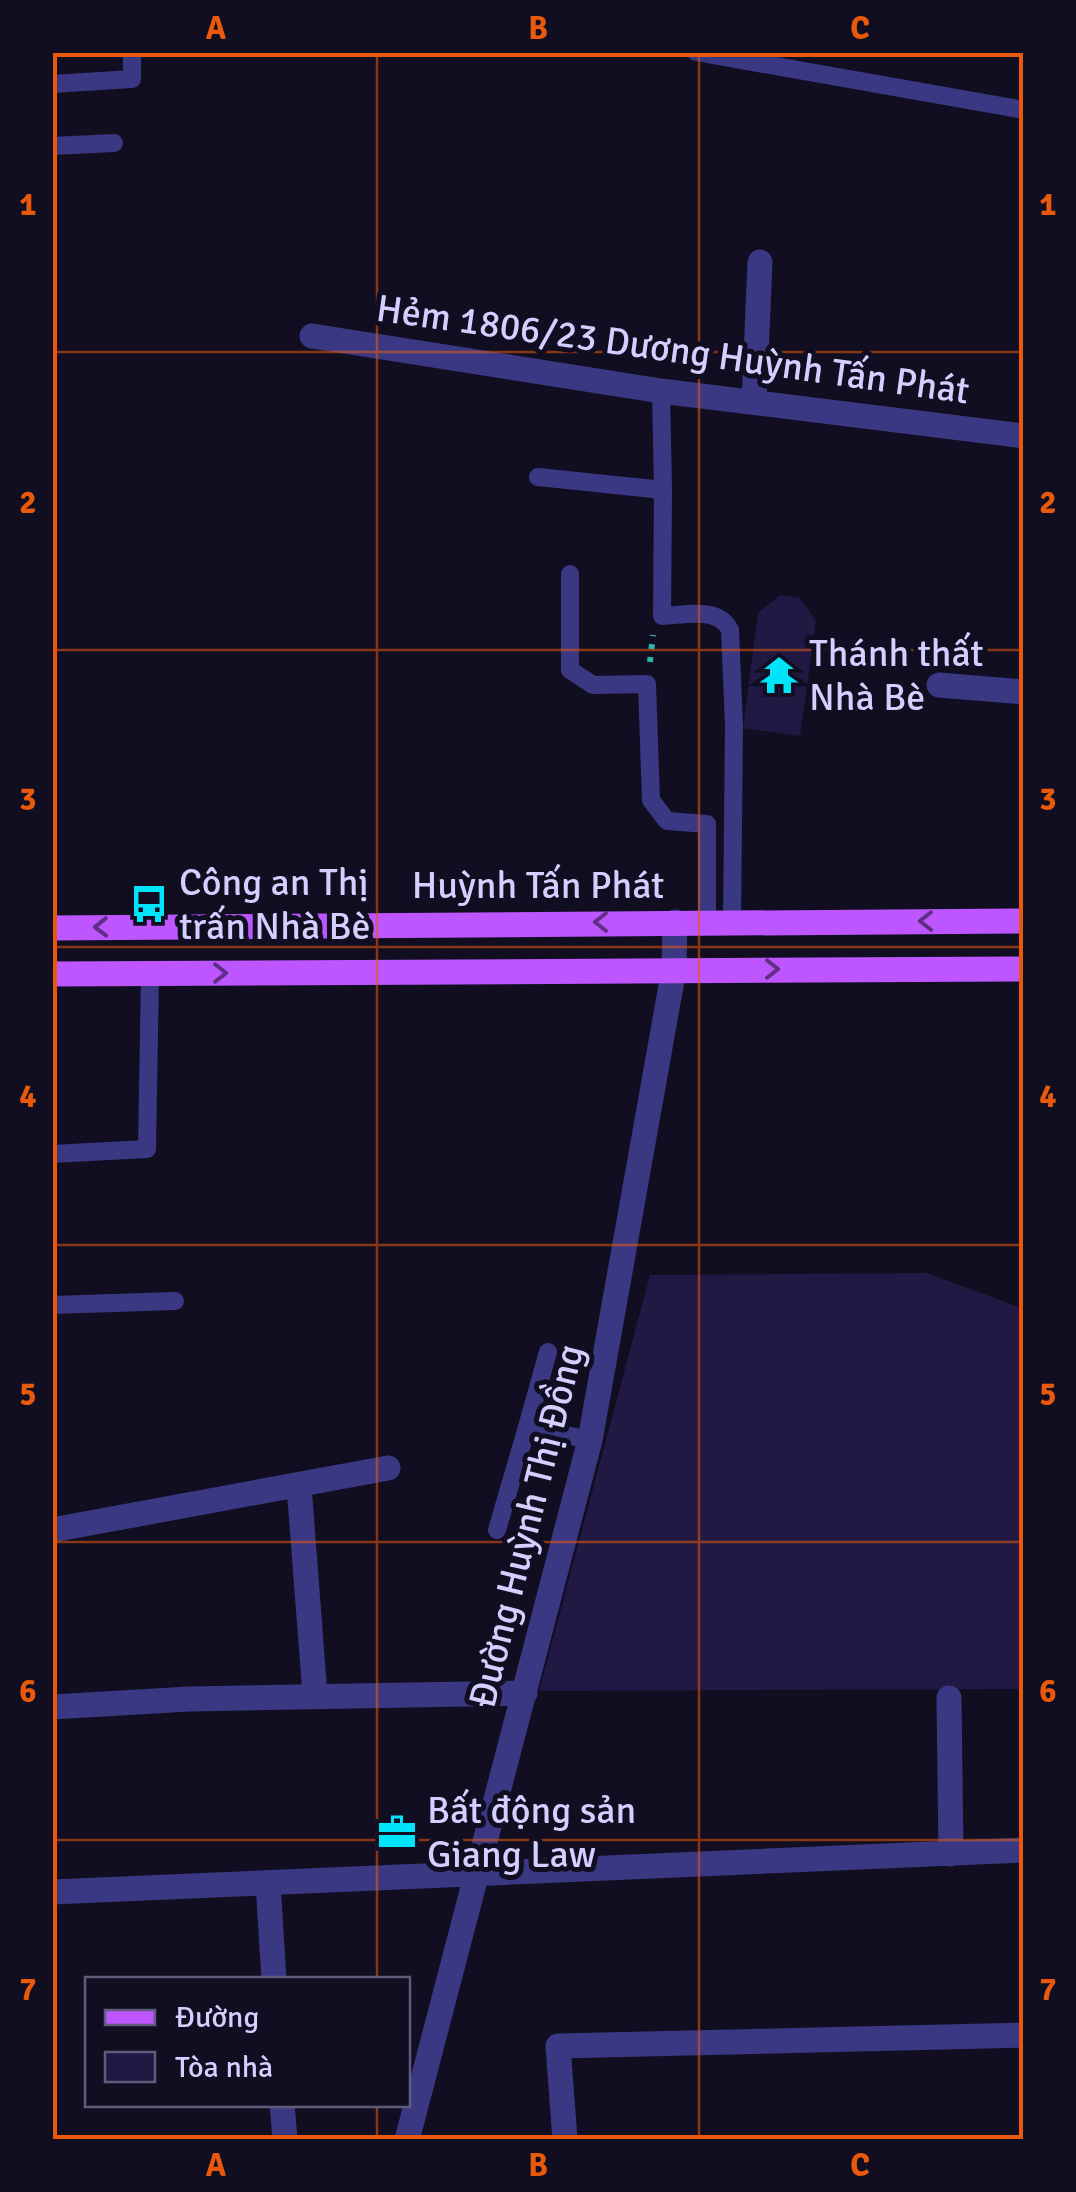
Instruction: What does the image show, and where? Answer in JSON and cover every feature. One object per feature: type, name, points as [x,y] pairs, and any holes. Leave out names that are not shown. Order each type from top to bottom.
[{"type":"main road","name":"Huỳnh Tấn Phát","points":[[52,928],[1024,921]]},
{"type":"main road","points":[[52,974],[1024,969]]},
{"type":"street","points":[[754,402],[760,262]]},
{"type":"street","name":"Hẻm 1806/23 Dương Huỳnh Tấn Phát","points":[[312,336],[661,391],[1024,436]]},
{"type":"street","points":[[939,685],[1024,692]]},
{"type":"street","name":"Đường Huỳnh Thị Đồng","points":[[407,2140],[590,1440],[674,970],[675,922]]},
{"type":"street","points":[[52,1530],[388,1468]]},
{"type":"street","points":[[299,1486],[315,1695]]},
{"type":"street","points":[[52,1707],[315,1695],[526,1692]]},
{"type":"street","points":[[949,1698],[952,1854]]},
{"type":"street","points":[[52,1892],[1024,1850]]},
{"type":"street","points":[[268,1883],[274,1977]]},
{"type":"street","points":[[566,2140],[558,2046],[1024,2035]]},
{"type":"street","points":[[282,2107],[285,2140]]},
{"type":"lane","points":[[52,84],[132,79],[132,52]]},
{"type":"lane","points":[[696,52],[1024,110]]},
{"type":"lane","points":[[52,146],[114,143]]},
{"type":"lane","points":[[661,391],[662,616],[711,614],[730,630],[734,725],[720,922]]},
{"type":"lane","points":[[538,478],[663,490]]},
{"type":"lane","points":[[570,574],[570,670],[592,685],[647,684],[651,800],[667,821],[707,824],[720,922]]},
{"type":"lane","points":[[52,1154],[147,1149],[150,974]]},
{"type":"lane","points":[[52,1305],[175,1301]]},
{"type":"lane","points":[[497,1530],[548,1352]]},
{"type":"lane","points":[[527,1427],[590,1440]]},
{"type":"path","points":[[647,684],[654,628],[662,616]]},
{"type":"building","name":"Thánh thất Nhà Bè","points":[[780,595],[800,598],[816,621],[800,736],[743,728],[758,613]]},
{"type":"building","points":[[927,1273],[1024,1309],[1024,1689],[539,1691],[650,1275]]},
{"type":"place","name":"Thánh thất Nhà Bè","points":[[779,675]]},
{"type":"place","name":"Công an Thị trấn Nhà Bè","points":[[149,904]]},
{"type":"place","name":"Bất động sản Giang Law","points":[[397,1832]]}]
